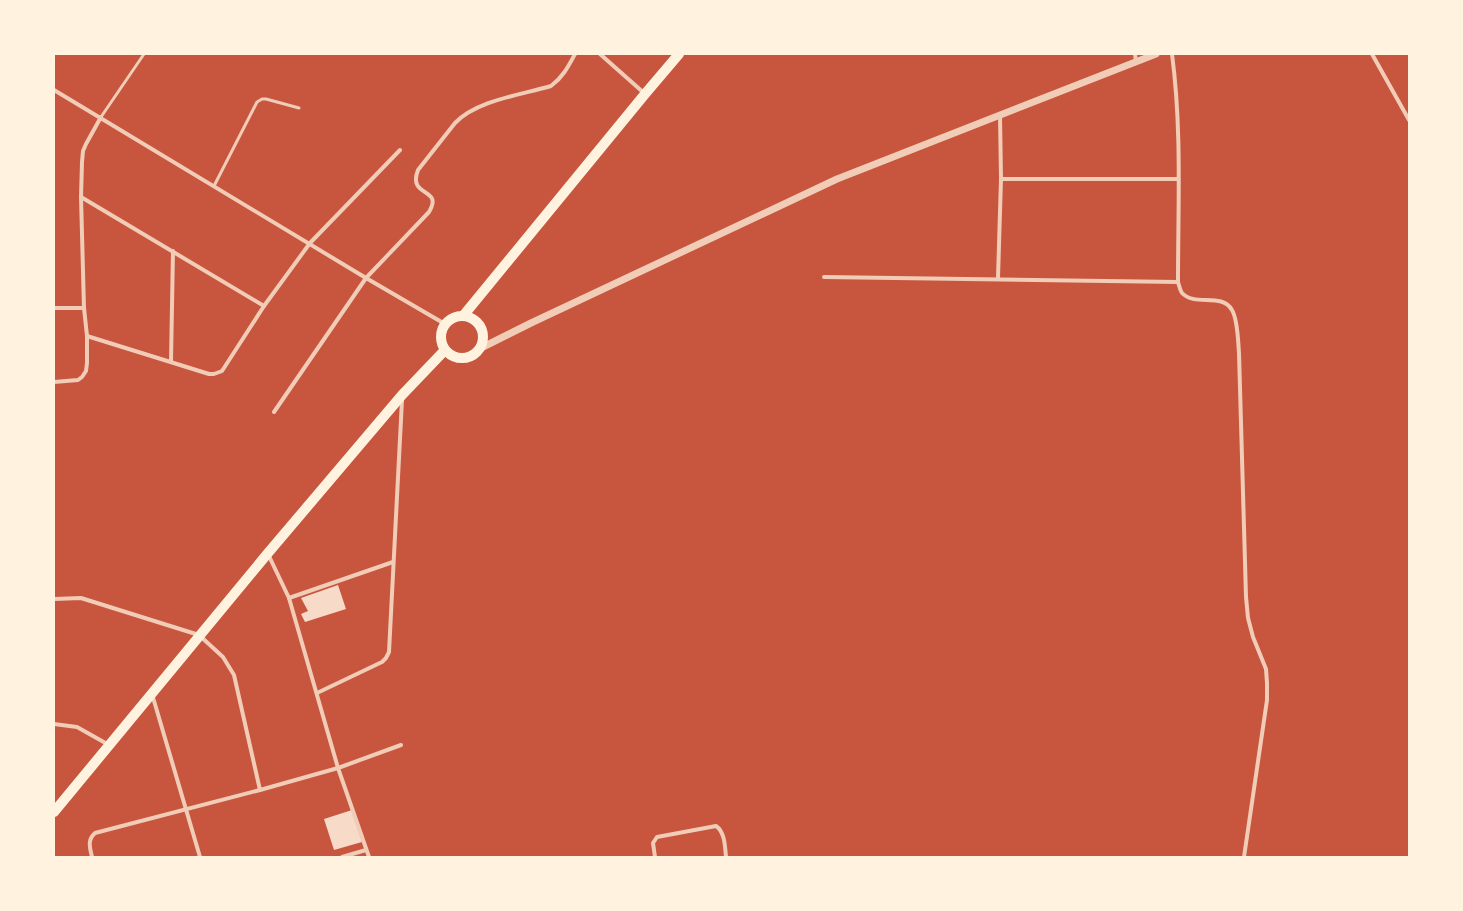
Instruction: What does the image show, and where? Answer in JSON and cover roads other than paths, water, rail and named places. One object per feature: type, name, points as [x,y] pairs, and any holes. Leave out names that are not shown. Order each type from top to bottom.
[{"type":"main road","points":[[463,316],[644,94],[679,54]]},
{"type":"main road","points":[[463,316],[476,321],[481,327],[483,334],[481,348],[476,354],[463,359],[455,358],[449,355],[442,344],[441,337],[442,330],[446,324],[456,317],[463,316]]},
{"type":"main road","points":[[54,812],[152,694],[199,634],[209,625],[402,395],[445,350]]},
{"type":"street","points":[[274,412],[366,278],[429,212],[433,205],[432,198],[417,185],[415,182],[416,176],[418,170],[455,123],[461,116],[482,105],[551,86],[560,80],[575,54]]},
{"type":"street","points":[[600,54],[644,94]]},
{"type":"street","points":[[1135,54],[1136,62]]},
{"type":"street","points":[[481,348],[837,179],[1156,54]]},
{"type":"street","points":[[1172,54],[1176,86],[1178,127],[1178,282],[1181,292],[1189,298],[1214,300],[1224,303],[1232,310],[1235,320],[1238,346],[1246,598],[1248,618],[1253,637],[1266,669],[1267,683],[1266,707],[1244,857]]},
{"type":"street","points":[[1372,54],[1409,120]]},
{"type":"street","points":[[54,90],[366,278],[446,324]]},
{"type":"street","points":[[998,278],[1001,179],[1000,115]]},
{"type":"street","points":[[54,382],[78,380],[86,371],[87,336],[84,308],[81,197],[83,151],[101,117]]},
{"type":"street","points":[[87,336],[209,374],[222,371],[264,306],[310,243],[400,150]]},
{"type":"street","points":[[1001,179],[1178,179]]},
{"type":"street","points":[[81,197],[264,306]]},
{"type":"street","points":[[171,361],[173,251]]},
{"type":"street","points":[[824,277],[998,278],[1178,282]]},
{"type":"street","points":[[54,308],[84,308]]},
{"type":"street","points":[[317,693],[382,662],[389,652],[402,395]]},
{"type":"street","points":[[268,553],[289,598],[338,768],[369,857]]},
{"type":"street","points":[[289,598],[393,562]]},
{"type":"street","points":[[54,598],[82,598],[199,634],[223,657],[234,675],[260,790]]},
{"type":"street","points":[[152,694],[200,857]]},
{"type":"street","points":[[54,724],[77,727],[109,745]]},
{"type":"street","points":[[92,857],[90,843],[91,836],[95,833],[338,768],[401,745]]},
{"type":"street","points":[[654,857],[653,843],[654,839],[657,837],[716,826],[722,834],[726,857]]},
{"type":"street","points":[[342,857],[366,850]]},
{"type":"lane","points":[[101,117],[144,54]]},
{"type":"lane","points":[[214,186],[257,102],[266,98],[300,108]]}]
